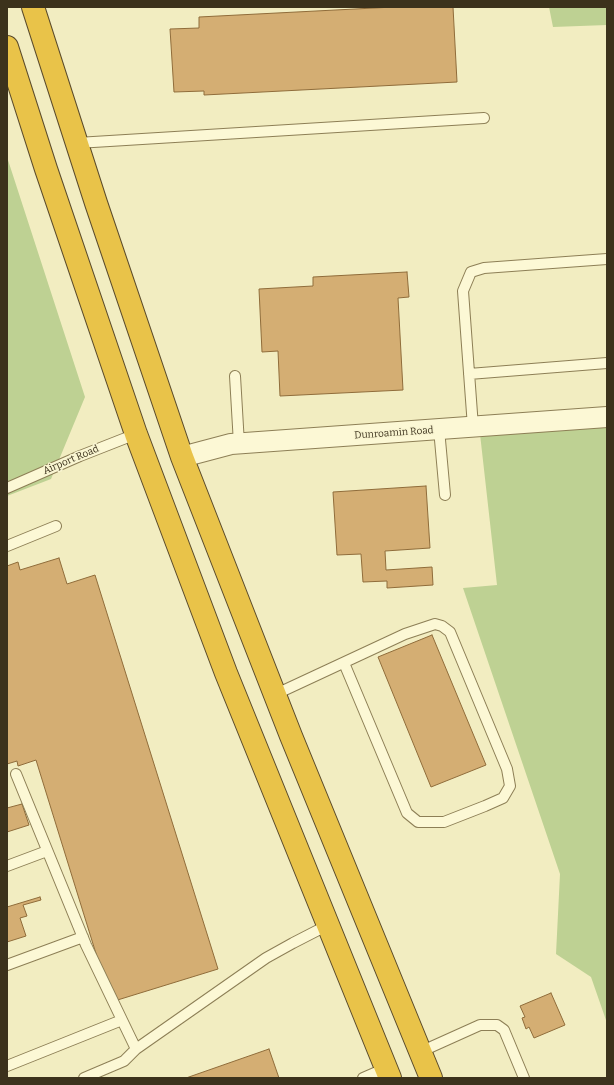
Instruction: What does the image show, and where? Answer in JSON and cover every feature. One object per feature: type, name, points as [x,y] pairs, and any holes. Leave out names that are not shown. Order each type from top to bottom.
[{"type":"highway","points":[[33,7],[77,144],[182,456],[274,695],[430,1078]]},
{"type":"highway","points":[[7,47],[46,169],[136,434],[226,674],[388,1073]]},
{"type":"street","name":"Dunroamin Road","points":[[182,456],[231,444],[607,417]]},
{"type":"lane","points":[[77,144],[484,118]]},
{"type":"lane","points":[[473,427],[463,291],[471,272],[484,268],[607,259]]},
{"type":"lane","points":[[469,374],[607,363]]},
{"type":"lane","points":[[234,376],[239,444]]},
{"type":"lane","points":[[439,429],[445,495]]},
{"type":"lane","name":"Airport Road","points":[[7,488],[80,456],[136,434]]},
{"type":"lane","points":[[7,546],[56,526]]},
{"type":"lane","points":[[274,695],[406,634],[435,624],[442,626],[450,632],[507,769],[510,786],[503,798],[444,822],[418,822],[407,813],[344,663]]},
{"type":"lane","points":[[16,774],[83,937],[136,1049]]},
{"type":"lane","points":[[7,866],[47,851]]},
{"type":"lane","points":[[84,1078],[124,1060],[136,1049],[266,958],[328,926]]},
{"type":"lane","points":[[7,965],[83,937]]},
{"type":"lane","points":[[7,1066],[122,1020]]},
{"type":"lane","points":[[420,1052],[480,1025],[497,1025],[504,1030],[524,1078]]},
{"type":"lane","points":[[363,1078],[388,1073]]},
{"type":"green space","points":[[549,7],[607,7],[607,25],[553,27]]},
{"type":"green space","points":[[7,157],[85,397],[51,479],[7,496]]},
{"type":"green space","points":[[607,415],[607,1023],[591,977],[556,954],[560,874],[463,588],[497,585],[479,425]]},
{"type":"building","points":[[394,7],[453,7],[457,82],[204,95],[204,91],[174,92],[170,29],[199,28],[199,17]]},
{"type":"building","points":[[407,272],[409,297],[398,298],[403,390],[280,396],[278,351],[262,352],[259,289],[313,286],[313,277]]},
{"type":"building","points":[[426,486],[430,548],[385,551],[386,570],[432,567],[433,585],[387,588],[387,581],[363,582],[361,554],[337,555],[333,492]]},
{"type":"building","points":[[59,558],[67,584],[95,575],[218,969],[111,1002],[36,760],[18,766],[17,761],[7,764],[7,566],[18,562],[20,570]]},
{"type":"building","points":[[432,635],[486,765],[431,787],[378,657]]},
{"type":"building","points":[[22,804],[29,825],[7,832],[7,808]]},
{"type":"building","points":[[40,897],[41,900],[23,905],[27,916],[20,918],[26,936],[7,942],[7,907]]},
{"type":"building","points":[[551,993],[565,1025],[534,1038],[529,1027],[526,1029],[522,1018],[525,1017],[520,1006]]},
{"type":"building","points":[[269,1049],[279,1078],[186,1078]]}]
